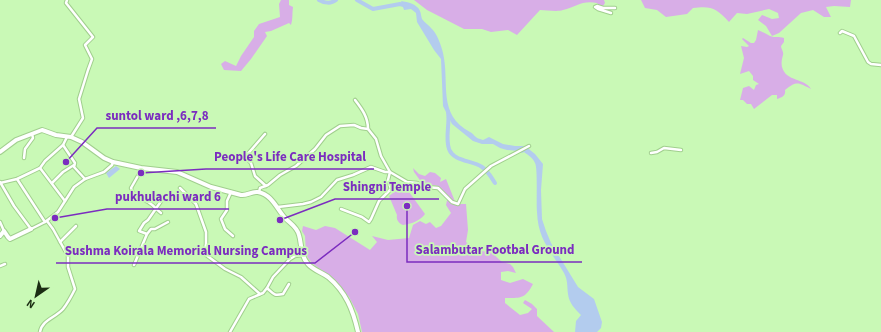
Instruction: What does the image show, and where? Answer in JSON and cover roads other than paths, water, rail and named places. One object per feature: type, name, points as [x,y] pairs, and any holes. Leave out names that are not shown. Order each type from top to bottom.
[{"type":"main road","points":[[0,152],[16,140],[42,130],[56,135],[69,136],[82,142],[104,158],[113,162],[141,168],[177,172],[203,183],[243,196],[259,192],[270,198],[297,230],[300,237],[302,255],[308,265],[333,282],[349,302],[358,332]]},
{"type":"main road","points":[[0,236],[4,231],[10,239],[31,229]]},
{"type":"street","points":[[67,0],[66,3],[93,37],[85,45],[92,59],[79,99],[83,118],[63,145],[45,161],[40,168],[17,179],[0,183],[14,206],[31,229],[46,221],[58,212],[74,187],[85,179],[104,172],[112,165],[113,162]]},
{"type":"street","points":[[611,13],[595,7],[615,8]]},
{"type":"street","points":[[840,33],[842,31],[854,36],[868,62],[871,64],[881,65]]},
{"type":"street","points":[[341,209],[362,217],[368,222],[371,219],[379,201],[391,189],[388,180],[390,172],[381,156],[376,139],[368,129],[368,120],[355,100]]},
{"type":"street","points":[[259,192],[260,188],[266,186],[296,166],[315,149],[326,135],[340,126],[354,125],[368,129]]},
{"type":"street","points":[[24,158],[25,150],[33,138],[32,134]]},
{"type":"street","points":[[266,134],[245,157],[251,163],[255,176],[266,186]]},
{"type":"street","points":[[63,145],[75,162],[74,167],[85,179]]},
{"type":"street","points":[[278,207],[311,202],[321,197],[337,180],[353,175],[369,167],[390,172],[407,182],[418,183],[426,187],[438,188],[449,200],[457,204],[460,202],[465,189],[478,177],[502,160],[529,146]]},
{"type":"street","points":[[651,153],[657,152],[664,148],[681,150]]},
{"type":"street","points":[[52,184],[63,172],[74,165]]},
{"type":"street","points":[[40,168],[65,201]]},
{"type":"street","points":[[141,168],[131,190],[137,196],[150,203],[161,213]]},
{"type":"street","points":[[17,179],[46,221],[54,229],[68,256],[68,267],[75,289],[64,308],[46,321],[41,327],[40,332]]},
{"type":"street","points":[[180,188],[196,204],[206,232],[206,244],[204,250],[206,255],[225,270],[241,277],[260,294]]},
{"type":"street","points":[[230,192],[227,201],[227,210],[221,219],[225,229],[233,236]]},
{"type":"street","points":[[147,234],[139,231],[164,197]]},
{"type":"street","points":[[0,222],[4,231]]},
{"type":"street","points":[[134,265],[147,234],[151,229],[155,230],[168,222]]},
{"type":"street","points":[[60,242],[76,226]]},
{"type":"street","points":[[230,332],[248,301],[267,288],[273,277],[290,259],[295,256],[302,255]]},
{"type":"street","points":[[0,266],[5,264]]},
{"type":"street","points":[[267,288],[274,294],[283,294],[289,284]]},
{"type":"water","points":[[401,1],[415,5],[420,11],[422,19],[437,36],[443,53],[449,107],[453,116],[460,125],[476,137],[483,140],[489,137],[503,144],[525,146],[535,154],[543,164],[541,190],[542,219],[551,243],[578,287],[594,299],[602,322],[601,328],[597,332],[575,332],[576,321],[581,315],[571,303],[565,276],[546,245],[538,222],[536,166],[534,161],[524,152],[522,153],[507,150],[493,144],[482,144],[473,141],[452,124],[443,106],[441,59],[417,22],[416,13],[411,9],[404,10]]},
{"type":"water","points":[[116,166],[120,169],[109,178],[106,173]]},
{"type":"waterway","points":[[319,0],[328,3],[336,0]]},
{"type":"waterway","points":[[357,0],[373,9],[400,4],[407,6]]},
{"type":"waterway","points":[[448,112],[447,140],[451,153],[459,159],[482,167],[488,172],[495,183]]},
{"type":"place","name":"suntol ward ,6,7,8","points":[[66,162]]},
{"type":"place","name":"People's Life Care Hospital","points":[[141,173]]},
{"type":"place","name":"Salambutar Footbal Ground","points":[[407,206]]},
{"type":"place","name":"pukhulachi ward 6","points":[[55,218]]},
{"type":"place","name":"Shingni Temple","points":[[280,220]]},
{"type":"place","name":"Sushma Koirala Memorial Nursing Campus","points":[[355,232]]}]
